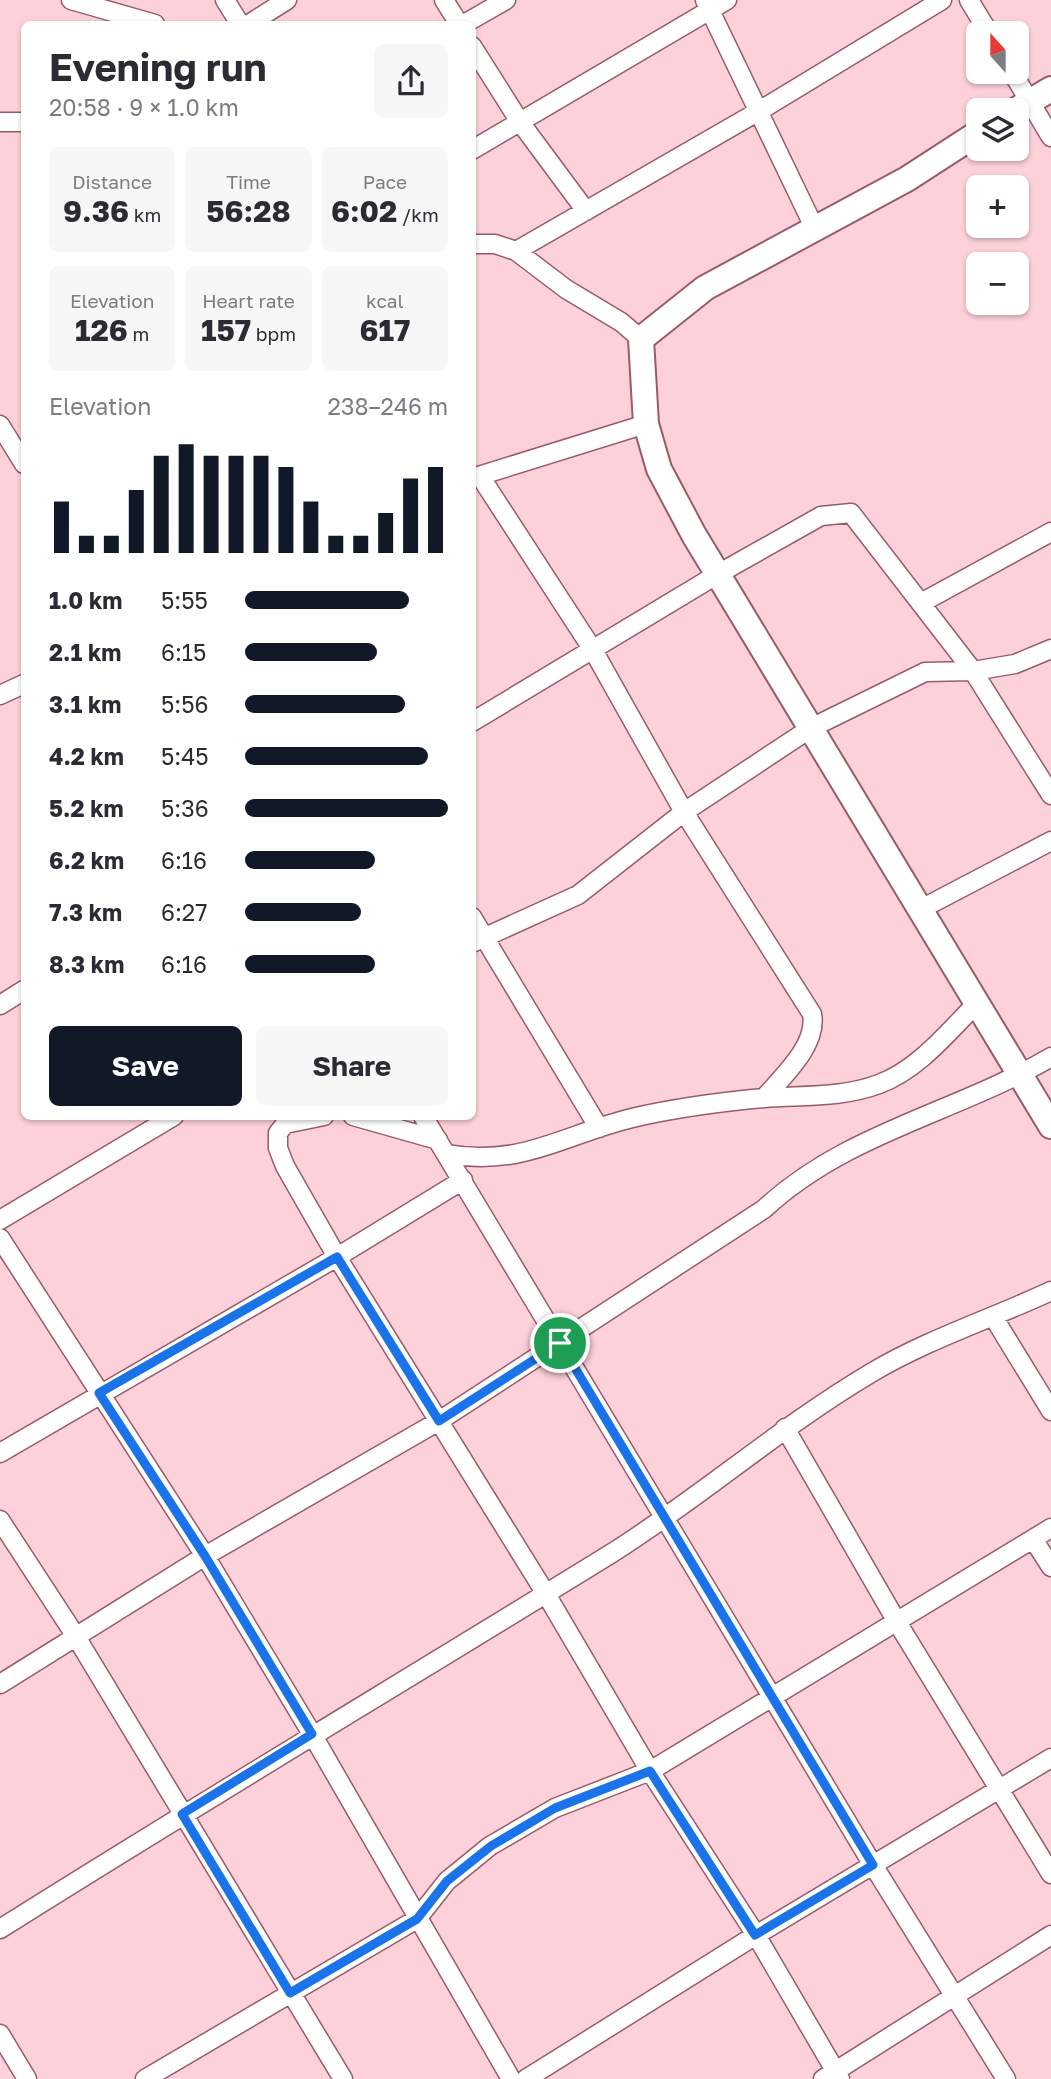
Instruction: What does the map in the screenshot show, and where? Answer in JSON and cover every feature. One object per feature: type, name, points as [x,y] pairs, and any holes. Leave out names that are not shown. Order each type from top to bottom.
[{"type":"street","points":[[71,0],[144,21]]},
{"type":"street","points":[[225,0],[238,21]]},
{"type":"street","points":[[254,21],[287,0]]},
{"type":"street","points":[[444,0],[460,21]]},
{"type":"street","points":[[468,21],[506,0]]},
{"type":"street","points":[[476,148],[708,5],[727,0]]},
{"type":"street","points":[[516,250],[759,111],[942,0]]},
{"type":"street","points":[[969,0],[982,21]]},
{"type":"street","points":[[708,5],[814,227]]},
{"type":"street","points":[[476,52],[520,122],[586,211]]},
{"type":"street","points":[[1029,102],[1051,89]]},
{"type":"street","points":[[1029,112],[1051,136]]},
{"type":"street","points":[[0,122],[21,122]]},
{"type":"street","points":[[641,339],[705,288],[907,179],[966,141]]},
{"type":"street","points":[[476,244],[495,244],[516,250],[566,289],[621,321],[641,339],[646,424],[659,469],[718,574],[1051,1126]]},
{"type":"street","points":[[646,424],[476,477],[593,650],[684,811],[812,1014],[814,1024],[810,1036],[796,1060],[764,1098]]},
{"type":"street","points":[[0,425],[5,445],[21,461]]},
{"type":"street","points":[[476,720],[718,574],[821,516],[851,513],[973,671],[1050,793]]},
{"type":"street","points":[[921,603],[1051,532]]},
{"type":"street","points":[[599,1128],[478,940],[578,895],[684,811],[811,728],[925,672],[973,671],[1024,662],[1051,649]]},
{"type":"street","points":[[0,695],[21,685]]},
{"type":"street","points":[[921,909],[1051,841]]},
{"type":"street","points":[[0,1005],[21,992]]},
{"type":"street","points":[[365,1120],[477,1159],[503,1158],[533,1152],[599,1128],[697,1106],[764,1098],[842,1094],[881,1084],[903,1072],[977,1003]]},
{"type":"street","points":[[0,1684],[205,1556],[439,1421],[764,1209],[806,1174],[861,1142],[1021,1075],[1051,1057]]},
{"type":"street","points":[[0,1220],[167,1120]]},
{"type":"street","points":[[304,1120],[285,1124],[278,1133],[278,1148],[337,1257],[546,1594],[650,1771],[755,1935],[833,2076],[1051,1935]]},
{"type":"street","points":[[426,1120],[873,1865],[1006,2079]]},
{"type":"street","points":[[0,1453],[337,1257],[463,1180]]},
{"type":"street","points":[[0,1238],[205,1556],[312,1734],[511,2079]]},
{"type":"street","points":[[0,1929],[182,1814],[666,1519],[785,1428],[871,1373],[935,1338],[994,1318],[1051,1292]]},
{"type":"street","points":[[994,1318],[1051,1412]]},
{"type":"street","points":[[785,1428],[897,1622],[1051,1874]]},
{"type":"street","points":[[0,1520],[75,1635],[343,2079]]},
{"type":"street","points":[[145,2079],[417,1919],[447,1881],[491,1846],[555,1808],[650,1771],[774,1699],[1051,1528]]},
{"type":"street","points":[[1033,1539],[1051,1567]]},
{"type":"street","points":[[526,2079],[755,1935],[1051,1758]]},
{"type":"street","points":[[0,2034],[27,2079]]},
{"type":"route","points":[[337,1257],[439,1421],[560,1343],[873,1865],[755,1935],[650,1771],[555,1808],[491,1846],[447,1881],[417,1919],[290,1993],[182,1814],[312,1734],[205,1556],[99,1393],[337,1257]]}]
